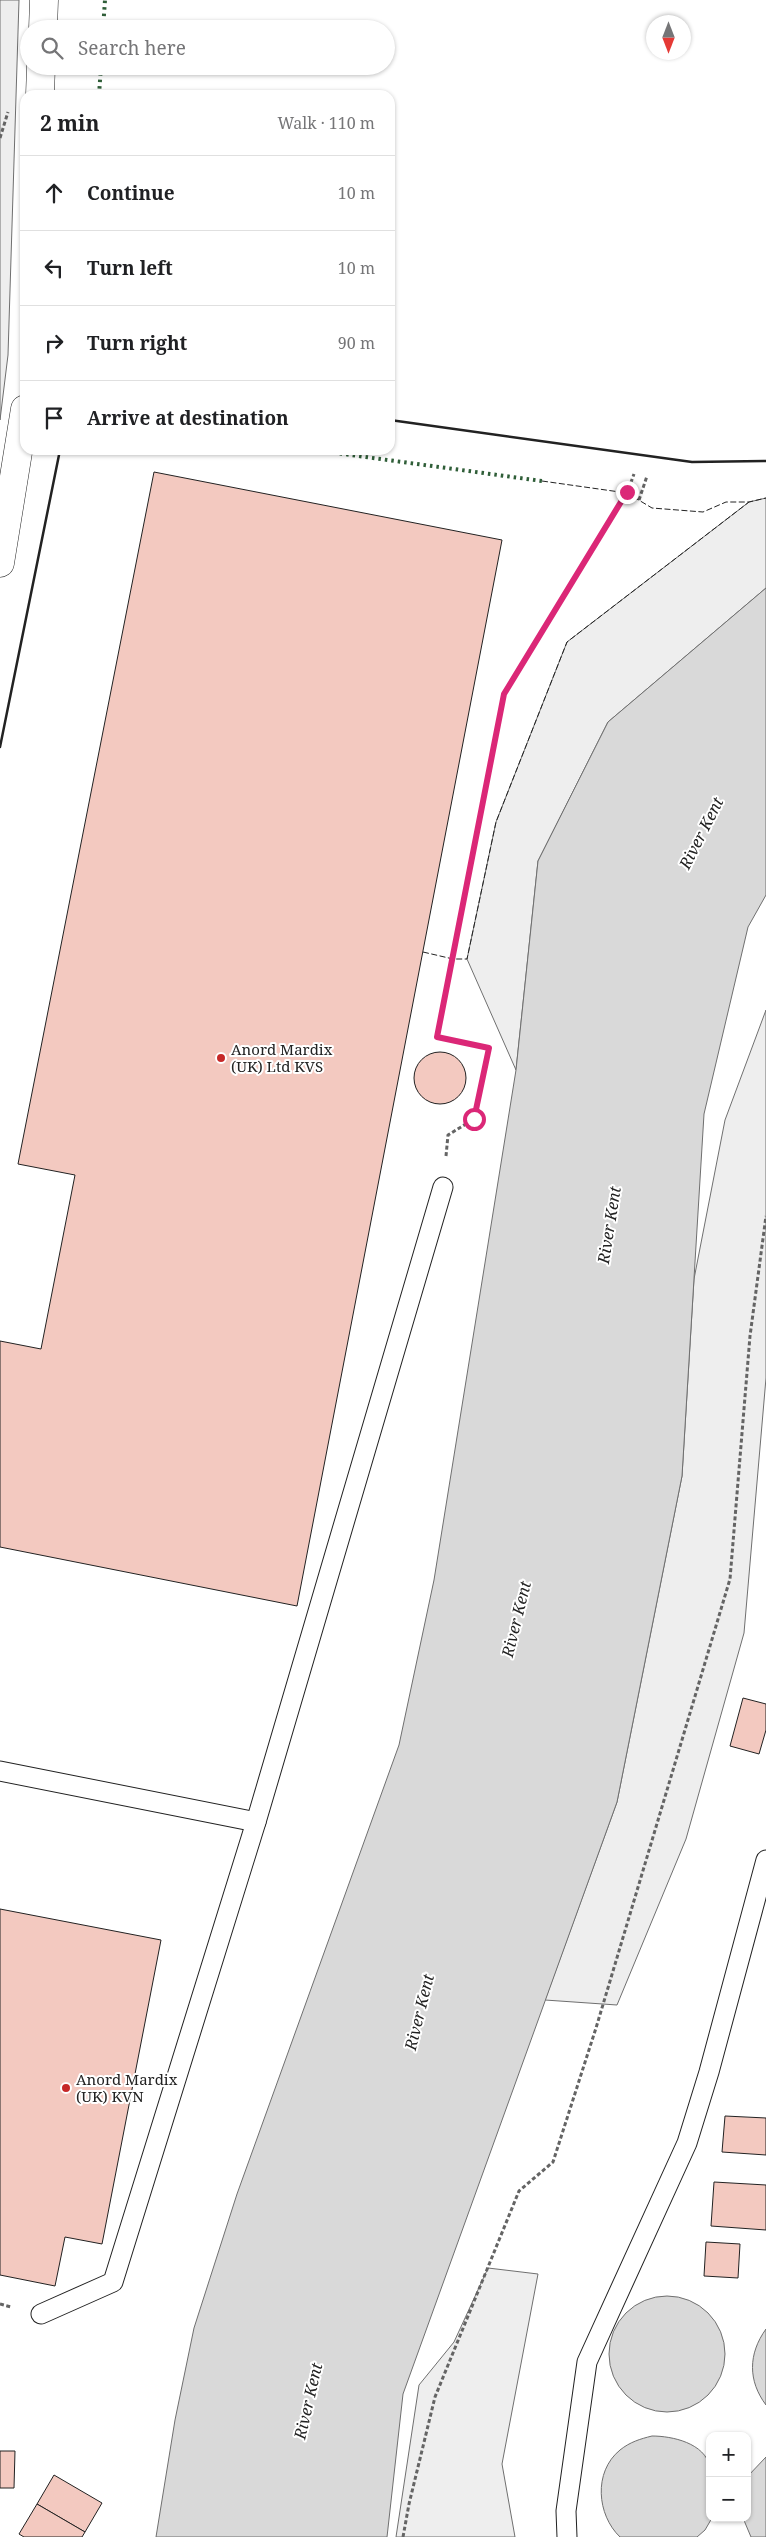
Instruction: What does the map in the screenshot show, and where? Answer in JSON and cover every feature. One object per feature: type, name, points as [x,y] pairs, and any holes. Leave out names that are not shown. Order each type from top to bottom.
[{"type":"street","points":[[43,20],[44,0]]},
{"type":"street","points":[[40,90],[41,75]]},
{"type":"street","points":[[0,562],[20,440]]},
{"type":"lane","points":[[41,2314],[113,2282],[256,1822],[442,1187]]},
{"type":"lane","points":[[0,1771],[256,1822]]},
{"type":"lane","points":[[567,2537],[566,2512],[587,2362],[687,2143],[709,2072],[766,1860]]},
{"type":"path","points":[[442,1187],[448,1135],[474,1119],[489,1048],[437,1037],[504,694],[627,492],[634,474]]},
{"type":"path","points":[[639,500],[647,476]]},
{"type":"path","points":[[403,2537],[409,2504],[435,2397],[519,2191],[553,2162],[596,2028],[730,1578],[750,1336],[766,1216]]},
{"type":"shaded area","points":[[0,0],[19,0],[8,355],[0,420]]},
{"type":"shaded area","points":[[766,498],[766,588],[608,722],[538,861],[516,1070],[467,959],[496,822],[567,642],[749,502]]},
{"type":"shaded area","points":[[766,1010],[766,1378],[744,1633],[686,1839],[617,2005],[545,2000],[617,1802],[682,1476],[694,1279],[725,1120]]},
{"type":"shaded area","points":[[488,2268],[538,2274],[502,2464],[515,2537],[396,2537],[419,2385],[454,2342]]},
{"type":"water","name":"River Kent","points":[[766,588],[766,895],[748,927],[704,1114],[682,1476],[617,1802],[403,2394],[387,2537],[156,2537],[175,2420],[194,2328],[237,2194],[399,1745],[434,1580],[516,1070],[538,861],[608,722]]},
{"type":"water","points":[[667,2296],[689,2300],[708,2313],[721,2332],[725,2354],[721,2376],[708,2395],[689,2408],[667,2412],[645,2408],[626,2395],[613,2376],[609,2354],[613,2332],[626,2313],[645,2300]]},
{"type":"water","points":[[766,2329],[766,2405],[756,2387],[752,2367],[756,2348]]},
{"type":"water","points":[[652,2436],[678,2439],[695,2447],[706,2458],[706,2522],[710,2522],[705,2530],[697,2537],[620,2537],[612,2528],[606,2517],[601,2494],[605,2470],[611,2459],[620,2450],[639,2440]]},
{"type":"water","points":[[766,2457],[766,2537],[751,2537],[745,2522],[751,2522],[751,2473]]},
{"type":"building","name":"Anord Mardix (UK) Ltd KVS","points":[[154,472],[502,540],[297,1606],[0,1547],[0,1341],[41,1349],[75,1175],[18,1164]]},
{"type":"building","points":[[440,1052],[450,1054],[458,1060],[464,1068],[466,1078],[464,1088],[458,1096],[450,1102],[440,1104],[430,1102],[422,1096],[416,1088],[414,1078],[416,1068],[422,1060],[430,1054]]},
{"type":"building","points":[[743,1698],[766,1704],[766,1730],[759,1754],[730,1746]]},
{"type":"building","name":"Anord Mardix (UK) KVN","points":[[0,1909],[161,1940],[102,2244],[65,2237],[55,2286],[0,2275]]},
{"type":"building","points":[[725,2116],[766,2118],[766,2155],[722,2152]]},
{"type":"building","points":[[714,2182],[766,2185],[766,2230],[711,2226]]},
{"type":"building","points":[[706,2242],[740,2244],[738,2278],[704,2276]]},
{"type":"building","points":[[0,2451],[15,2451],[14,2488],[0,2488]]},
{"type":"building","points":[[54,2475],[102,2503],[85,2532],[37,2504]]},
{"type":"building","points":[[37,2504],[85,2532],[82,2537],[24,2537],[19,2534]]},
{"type":"hedge","points":[[104,20],[105,0]]},
{"type":"hedge","points":[[99,90],[100,75]]},
{"type":"hedge","points":[[351,455],[542,481]]},
{"type":"fence","points":[[542,481],[627,493],[652,508],[703,512],[726,502],[749,502],[766,498]]},
{"type":"fence","points":[[423,952],[453,959],[467,959],[496,822],[567,642],[749,502]]},
{"type":"wall","points":[[395,421],[692,462],[766,461]]},
{"type":"wall","points":[[0,747],[59,455]]},
{"type":"place","name":"Anord Mardix (UK) Ltd KVS","points":[[221,1058]]},
{"type":"place","name":"Anord Mardix (UK) KVN","points":[[66,2088]]},
{"type":"route","points":[[474,1119],[489,1048],[437,1037],[504,694],[627,492]]}]
